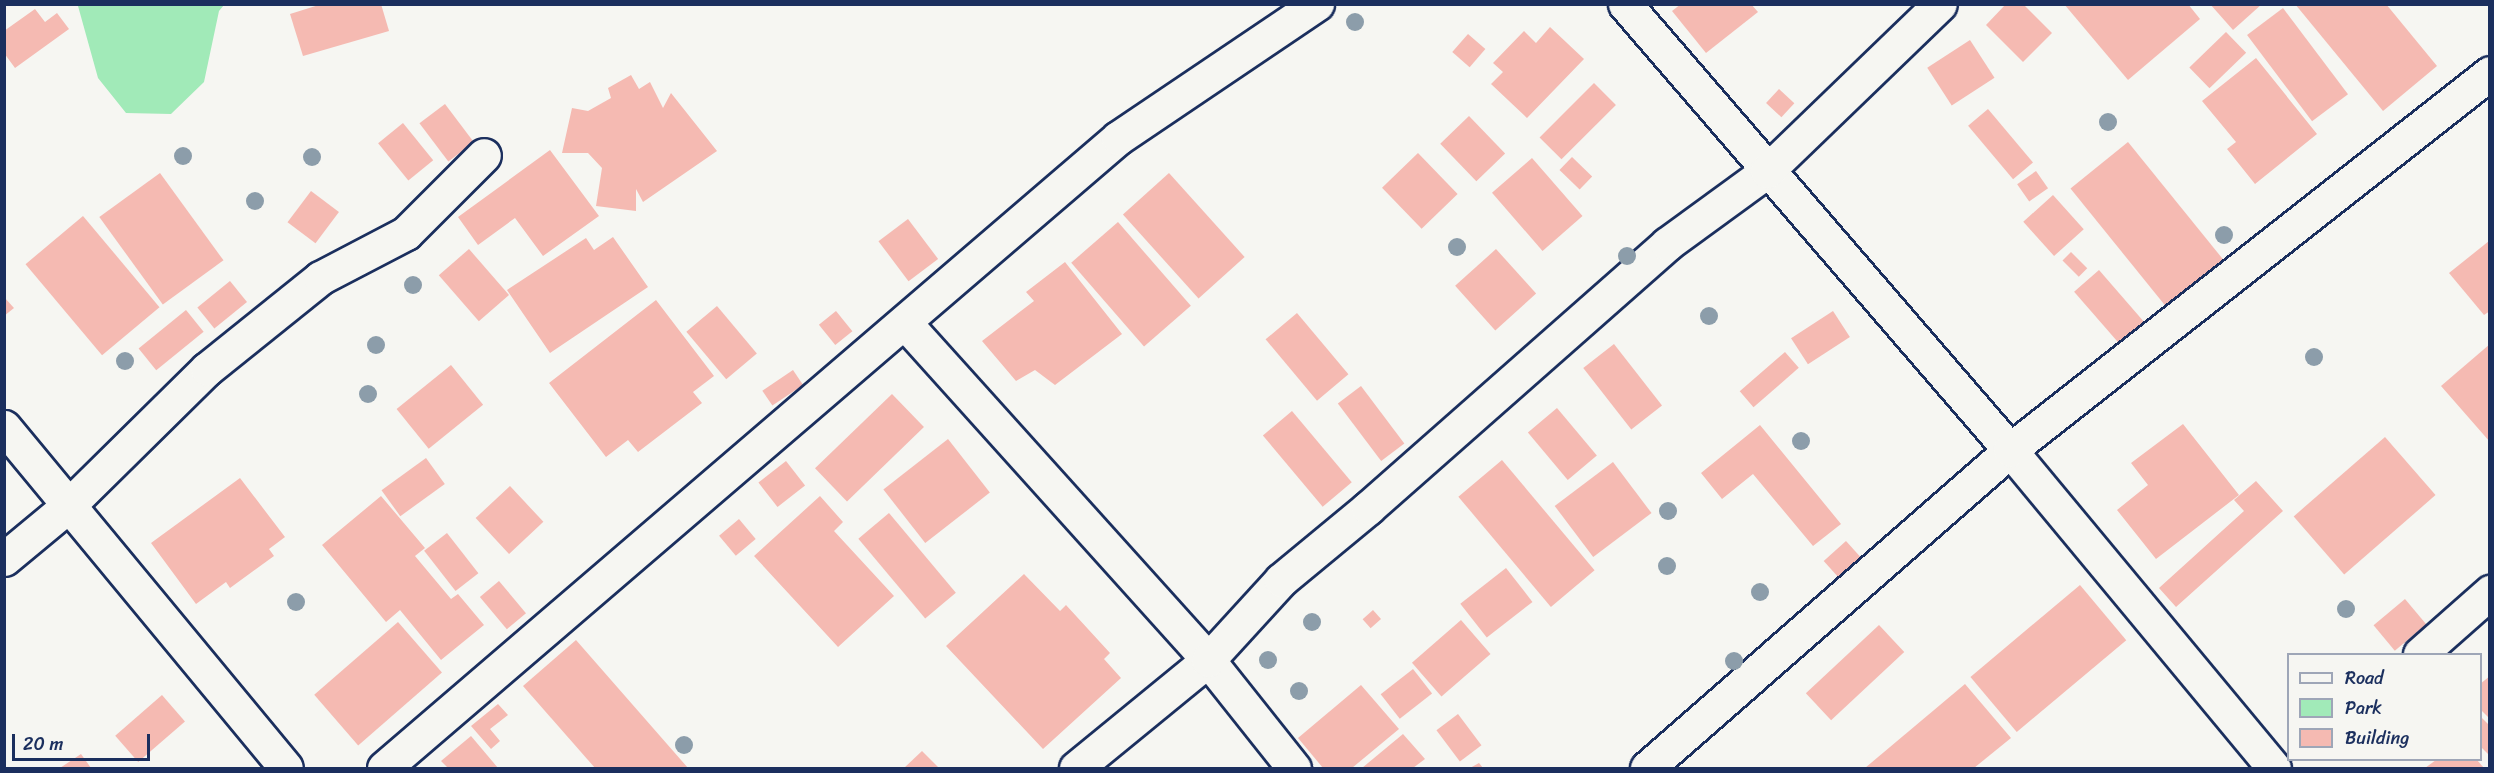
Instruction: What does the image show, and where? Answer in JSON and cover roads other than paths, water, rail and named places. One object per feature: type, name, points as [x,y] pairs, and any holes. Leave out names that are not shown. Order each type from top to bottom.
[{"type":"street","points":[[384,768],[1118,138],[1317,4]]},
{"type":"street","points":[[1625,4],[2010,450],[2277,765]]},
{"type":"street","points":[[1076,768],[1208,660],[1281,580],[1368,508],[1667,244],[1767,171],[1941,4]]},
{"type":"street","points":[[1647,768],[2010,450],[2490,73]]},
{"type":"street","points":[[4,559],[69,506],[207,369],[320,278],[406,233],[484,155]]},
{"type":"street","points":[[905,323],[1208,660],[1294,768]]},
{"type":"street","points":[[4,427],[286,768]]},
{"type":"street","points":[[2421,653],[2490,592]]}]
